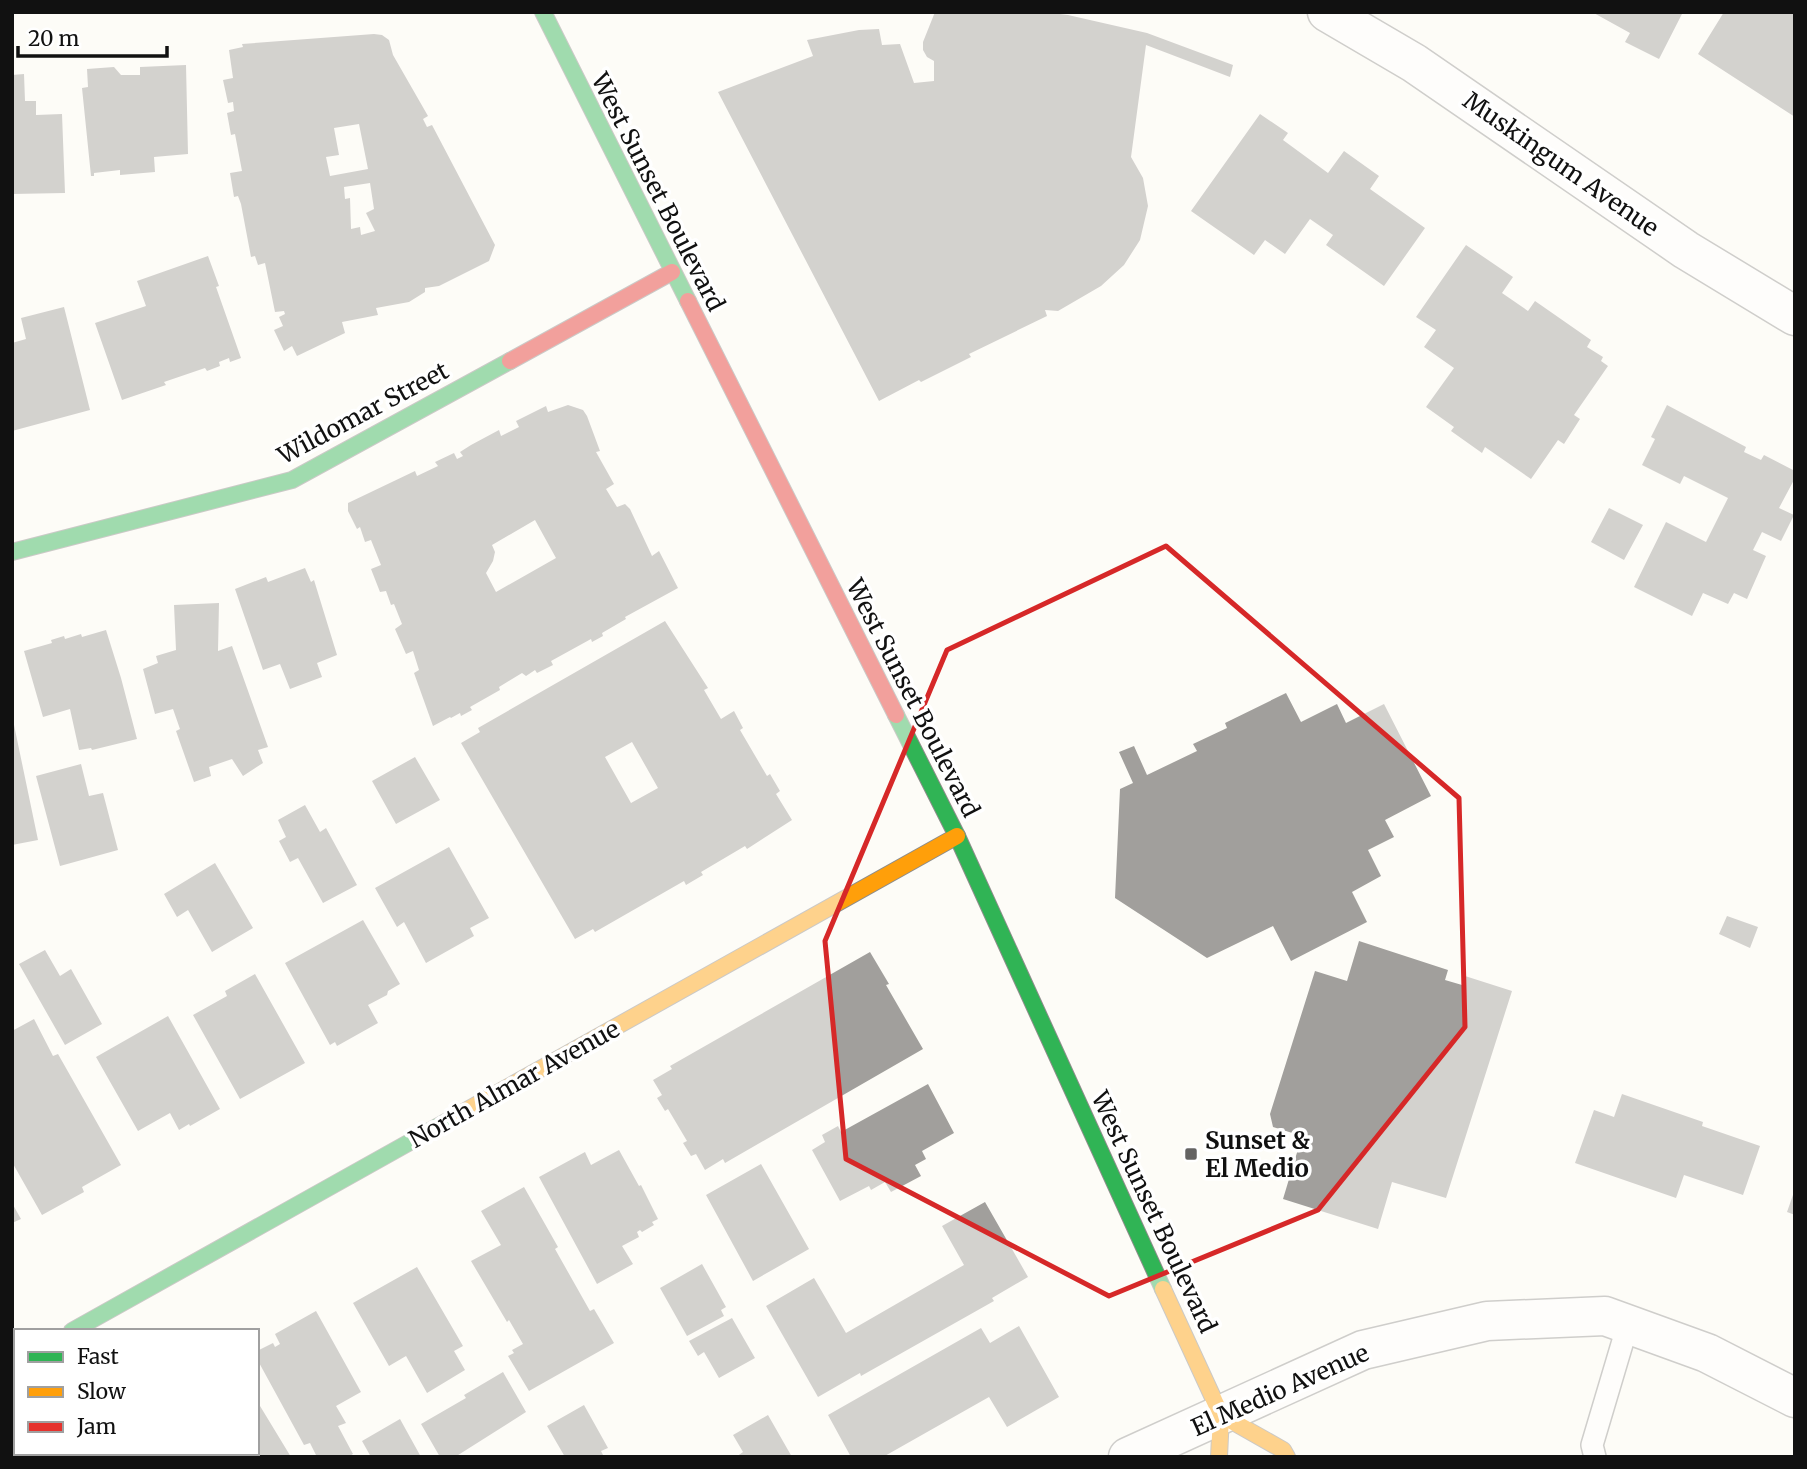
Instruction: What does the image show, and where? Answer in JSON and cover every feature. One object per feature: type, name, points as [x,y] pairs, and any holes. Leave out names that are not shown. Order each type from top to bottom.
[{"type":"street","name":"West Sunset Boulevard","points":[[543,12],[957,836],[1221,1415],[1219,1457]]},
{"type":"street","name":"Muskingum Avenue","points":[[1327,12],[1414,63],[1686,250],[1795,316]]},
{"type":"street","name":"Wildomar Street","points":[[12,552],[292,480],[672,272]]},
{"type":"street","name":"North Almar Avenue","points":[[76,1329],[957,836]]},
{"type":"street","name":"El Medio Avenue","points":[[1128,1457],[1363,1350],[1487,1321],[1605,1316],[1707,1353],[1795,1398]]},
{"type":"street","points":[[1221,1415],[1283,1450],[1287,1457]]},
{"type":"lane","points":[[1595,1457],[1592,1444],[1628,1324]]},
{"type":"highlighted area","points":[[1166,546],[1459,798],[1465,1027],[1318,1210],[1109,1296],[846,1159],[825,941],[947,650]]},
{"type":"building","points":[[935,12],[1044,12],[1068,15],[1147,33],[1233,65],[1230,77],[1146,45],[1131,157],[1143,178],[1148,206],[1140,240],[1124,265],[1101,286],[1058,311],[1045,310],[1047,316],[969,354],[971,357],[879,401],[718,92],[813,56],[807,40],[859,30],[879,29],[882,45],[900,44],[914,83],[934,81],[934,61],[927,57],[923,42]]},
{"type":"building","points":[[1592,12],[1683,12],[1659,59],[1625,42],[1630,33]]},
{"type":"building","points":[[1724,12],[1795,12],[1795,117],[1698,54]]},
{"type":"building","points":[[374,34],[389,40],[393,55],[428,116],[423,119],[427,127],[432,125],[495,245],[489,261],[439,286],[425,288],[425,292],[409,302],[376,308],[378,315],[342,322],[345,333],[297,356],[292,346],[284,351],[274,330],[283,326],[279,317],[285,314],[284,311],[275,312],[265,263],[258,265],[255,256],[251,257],[241,204],[238,196],[234,197],[230,173],[242,171],[235,134],[231,135],[227,113],[234,111],[233,102],[228,103],[223,80],[233,78],[229,50],[243,47],[242,44]],"holes":[[[359,124],[368,169],[330,176],[326,157],[339,155],[334,128]],[[370,183],[374,209],[366,213],[375,231],[361,235],[360,227],[351,229],[350,198],[345,199],[344,187]]]},
{"type":"building","points":[[186,65],[188,154],[154,157],[155,172],[120,175],[120,170],[94,173],[94,176],[91,176],[82,88],[88,87],[87,69],[114,67],[121,75],[140,75],[140,67]]},
{"type":"building","points":[[24,74],[25,101],[36,101],[36,115],[62,114],[65,193],[12,194],[12,75]]},
{"type":"building","points":[[1260,114],[1288,133],[1283,140],[1328,173],[1344,151],[1379,176],[1370,189],[1425,228],[1384,286],[1326,245],[1333,235],[1310,219],[1285,254],[1265,240],[1254,255],[1191,211]]},
{"type":"building","points":[[1466,245],[1513,277],[1502,293],[1528,311],[1535,301],[1591,340],[1587,347],[1603,357],[1601,361],[1608,366],[1574,415],[1580,419],[1564,444],[1558,440],[1531,479],[1485,447],[1482,453],[1451,431],[1454,427],[1426,407],[1454,368],[1424,347],[1436,330],[1416,317]]},
{"type":"building","points":[[208,256],[241,358],[230,362],[229,358],[219,362],[220,366],[207,371],[205,368],[164,382],[166,385],[122,400],[95,323],[146,306],[137,281]]},
{"type":"building","points":[[64,307],[90,410],[12,431],[12,343],[26,339],[21,318]]},
{"type":"building","points":[[568,405],[583,410],[600,451],[596,452],[614,484],[606,489],[617,507],[625,504],[630,509],[652,556],[659,551],[678,588],[625,617],[626,619],[602,633],[603,636],[592,642],[591,639],[551,661],[553,665],[537,673],[535,670],[526,676],[522,673],[499,687],[500,690],[470,707],[472,710],[433,726],[414,673],[419,670],[413,651],[406,654],[395,629],[402,624],[394,604],[391,605],[386,591],[380,592],[371,569],[381,565],[371,540],[365,542],[360,527],[357,529],[348,511],[348,503],[415,471],[417,476],[438,466],[435,462],[454,453],[457,459],[463,456],[460,452],[471,445],[499,430],[501,436],[519,427],[516,421],[546,406],[548,412]],"holes":[[[535,520],[556,558],[496,592],[486,573],[495,552],[492,545]]]},
{"type":"building","points":[[1667,405],[1746,447],[1744,452],[1761,460],[1764,455],[1795,471],[1795,478],[1779,508],[1794,515],[1781,541],[1762,532],[1753,550],[1766,556],[1747,599],[1734,593],[1728,604],[1703,593],[1692,616],[1634,587],[1666,522],[1706,542],[1728,498],[1684,476],[1680,484],[1642,465],[1655,439],[1651,437]]},
{"type":"building","points":[[1609,508],[1643,525],[1624,560],[1591,542]]},
{"type":"building","points":[[305,568],[311,582],[314,580],[337,655],[317,663],[322,677],[290,689],[280,664],[263,670],[235,589],[266,577],[268,582]]},
{"type":"building","points":[[219,603],[218,651],[232,646],[268,747],[258,750],[263,763],[243,776],[232,759],[209,767],[211,776],[194,782],[176,731],[180,729],[173,709],[155,714],[143,669],[158,663],[156,656],[176,650],[174,605]]},
{"type":"building","points":[[665,621],[708,688],[704,690],[721,719],[734,711],[743,728],[740,730],[767,776],[770,774],[780,791],[776,794],[792,820],[747,849],[745,846],[701,872],[703,875],[686,885],[684,881],[595,932],[593,929],[575,939],[461,743],[480,732],[478,728]],"holes":[[[632,742],[658,788],[631,803],[605,757]]]},
{"type":"building","points":[[106,630],[137,739],[92,750],[79,750],[70,709],[43,717],[24,651],[52,643],[51,640],[64,636],[65,639],[81,634],[82,637]]},
{"type":"building","points":[[1286,693],[1301,722],[1337,704],[1346,723],[1384,704],[1431,796],[1385,820],[1394,837],[1368,850],[1381,876],[1352,892],[1367,922],[1291,961],[1273,926],[1207,958],[1115,898],[1120,789],[1133,783],[1119,752],[1134,746],[1147,775],[1197,751],[1193,744],[1227,728],[1225,723]]},
{"type":"building","points":[[12,721],[38,840],[12,845]]},
{"type":"building","points":[[415,757],[440,800],[396,824],[372,781]]},
{"type":"building","points":[[81,764],[89,796],[103,793],[118,850],[60,866],[36,776]]},
{"type":"building","points":[[305,805],[320,832],[326,828],[357,885],[323,903],[298,858],[290,862],[279,841],[286,837],[278,820]]},
{"type":"building","points":[[449,847],[489,918],[470,928],[474,936],[426,963],[404,922],[397,927],[375,888]]},
{"type":"building","points":[[215,863],[253,928],[212,952],[188,910],[177,917],[164,894]]},
{"type":"building","points":[[1727,916],[1758,927],[1750,948],[1719,934]]},
{"type":"building","points":[[363,920],[400,984],[368,1005],[378,1023],[337,1046],[335,1042],[330,1045],[285,963]]},
{"type":"building","points":[[1359,941],[1448,970],[1445,980],[1462,985],[1465,976],[1512,991],[1446,1198],[1392,1182],[1378,1229],[1283,1199],[1302,1136],[1273,1127],[1270,1114],[1315,971],[1347,981]]},
{"type":"building","points":[[45,950],[60,976],[71,969],[102,1024],[65,1045],[19,964]]},
{"type":"building","points":[[870,952],[923,1049],[725,1163],[723,1159],[705,1170],[696,1154],[691,1156],[683,1143],[687,1141],[668,1109],[665,1111],[657,1098],[662,1095],[653,1080],[672,1069],[670,1066]]},
{"type":"building","points":[[255,974],[305,1063],[240,1099],[193,1015],[227,996],[225,991]]},
{"type":"building","points":[[168,1016],[220,1109],[179,1130],[170,1113],[138,1131],[96,1057]]},
{"type":"building","points":[[34,1019],[53,1056],[58,1054],[121,1165],[82,1187],[84,1192],[42,1215],[12,1162],[12,1031]]},
{"type":"building","points":[[928,1084],[954,1133],[922,1151],[926,1159],[915,1165],[921,1176],[891,1192],[885,1182],[871,1190],[869,1186],[840,1201],[812,1150],[825,1142],[822,1135],[838,1126],[841,1132]]},
{"type":"building","points":[[1622,1094],[1703,1122],[1702,1126],[1760,1146],[1743,1195],[1684,1175],[1676,1198],[1575,1163],[1594,1110],[1614,1117]]},
{"type":"building","points":[[619,1150],[658,1219],[652,1222],[654,1225],[637,1232],[639,1237],[622,1246],[633,1264],[597,1284],[539,1177],[585,1152],[591,1165]]},
{"type":"building","points":[[761,1164],[809,1249],[753,1281],[706,1195]]},
{"type":"building","points":[[524,1187],[590,1311],[594,1309],[614,1343],[529,1391],[508,1356],[514,1353],[512,1350],[523,1344],[471,1261],[501,1245],[481,1211]]},
{"type":"building","points":[[1795,1192],[1795,1215],[1787,1212]]},
{"type":"building","points":[[985,1202],[1028,1277],[992,1298],[994,1301],[861,1376],[860,1373],[818,1397],[766,1306],[814,1278],[846,1333],[964,1265],[942,1226]]},
{"type":"building","points":[[12,1203],[21,1219],[12,1223]]},
{"type":"building","points":[[702,1264],[726,1307],[721,1310],[724,1316],[687,1336],[660,1288]]},
{"type":"building","points":[[417,1267],[463,1346],[454,1351],[465,1370],[427,1393],[406,1356],[389,1366],[353,1303]]},
{"type":"building","points":[[316,1311],[361,1392],[336,1406],[346,1423],[338,1426],[353,1454],[348,1457],[317,1457],[310,1443],[304,1445],[259,1363],[259,1350],[273,1343],[275,1347],[280,1344],[275,1334]]},
{"type":"building","points":[[732,1318],[755,1358],[719,1378],[704,1352],[698,1356],[689,1341]]},
{"type":"building","points":[[1019,1326],[1059,1397],[1007,1427],[989,1397],[883,1457],[851,1457],[828,1415],[981,1328],[990,1343]]},
{"type":"building","points":[[503,1372],[526,1412],[455,1457],[440,1457],[421,1424],[466,1398],[464,1395]]},
{"type":"building","points":[[259,1404],[291,1457],[190,1457],[259,1455]]},
{"type":"building","points":[[584,1405],[608,1448],[601,1451],[603,1455],[600,1457],[565,1457],[547,1426]]},
{"type":"building","points":[[768,1415],[792,1457],[736,1457],[743,1452],[733,1435]]},
{"type":"building","points":[[400,1419],[421,1457],[371,1457],[362,1441]]},
{"type":"building","points":[[154,1455],[155,1457],[74,1457]]},
{"type":"traffic: fast","points":[[543,12],[688,301]]},
{"type":"traffic: fast","points":[[12,552],[292,480],[510,361]]},
{"type":"traffic: fast","points":[[896,715],[957,836],[1163,1289]]},
{"type":"traffic: fast","points":[[76,1329],[460,1114]]},
{"type":"traffic: slow","points":[[460,1114],[957,836]]},
{"type":"traffic: slow","points":[[1163,1289],[1221,1415],[1219,1457]]},
{"type":"traffic: slow","points":[[1221,1415],[1283,1450],[1287,1457]]},
{"type":"traffic: jam","points":[[510,361],[672,272]]},
{"type":"traffic: jam","points":[[688,301],[896,715]]},
{"type":"place","name":"Sunset & El Medio","points":[[1191,1154]]}]
